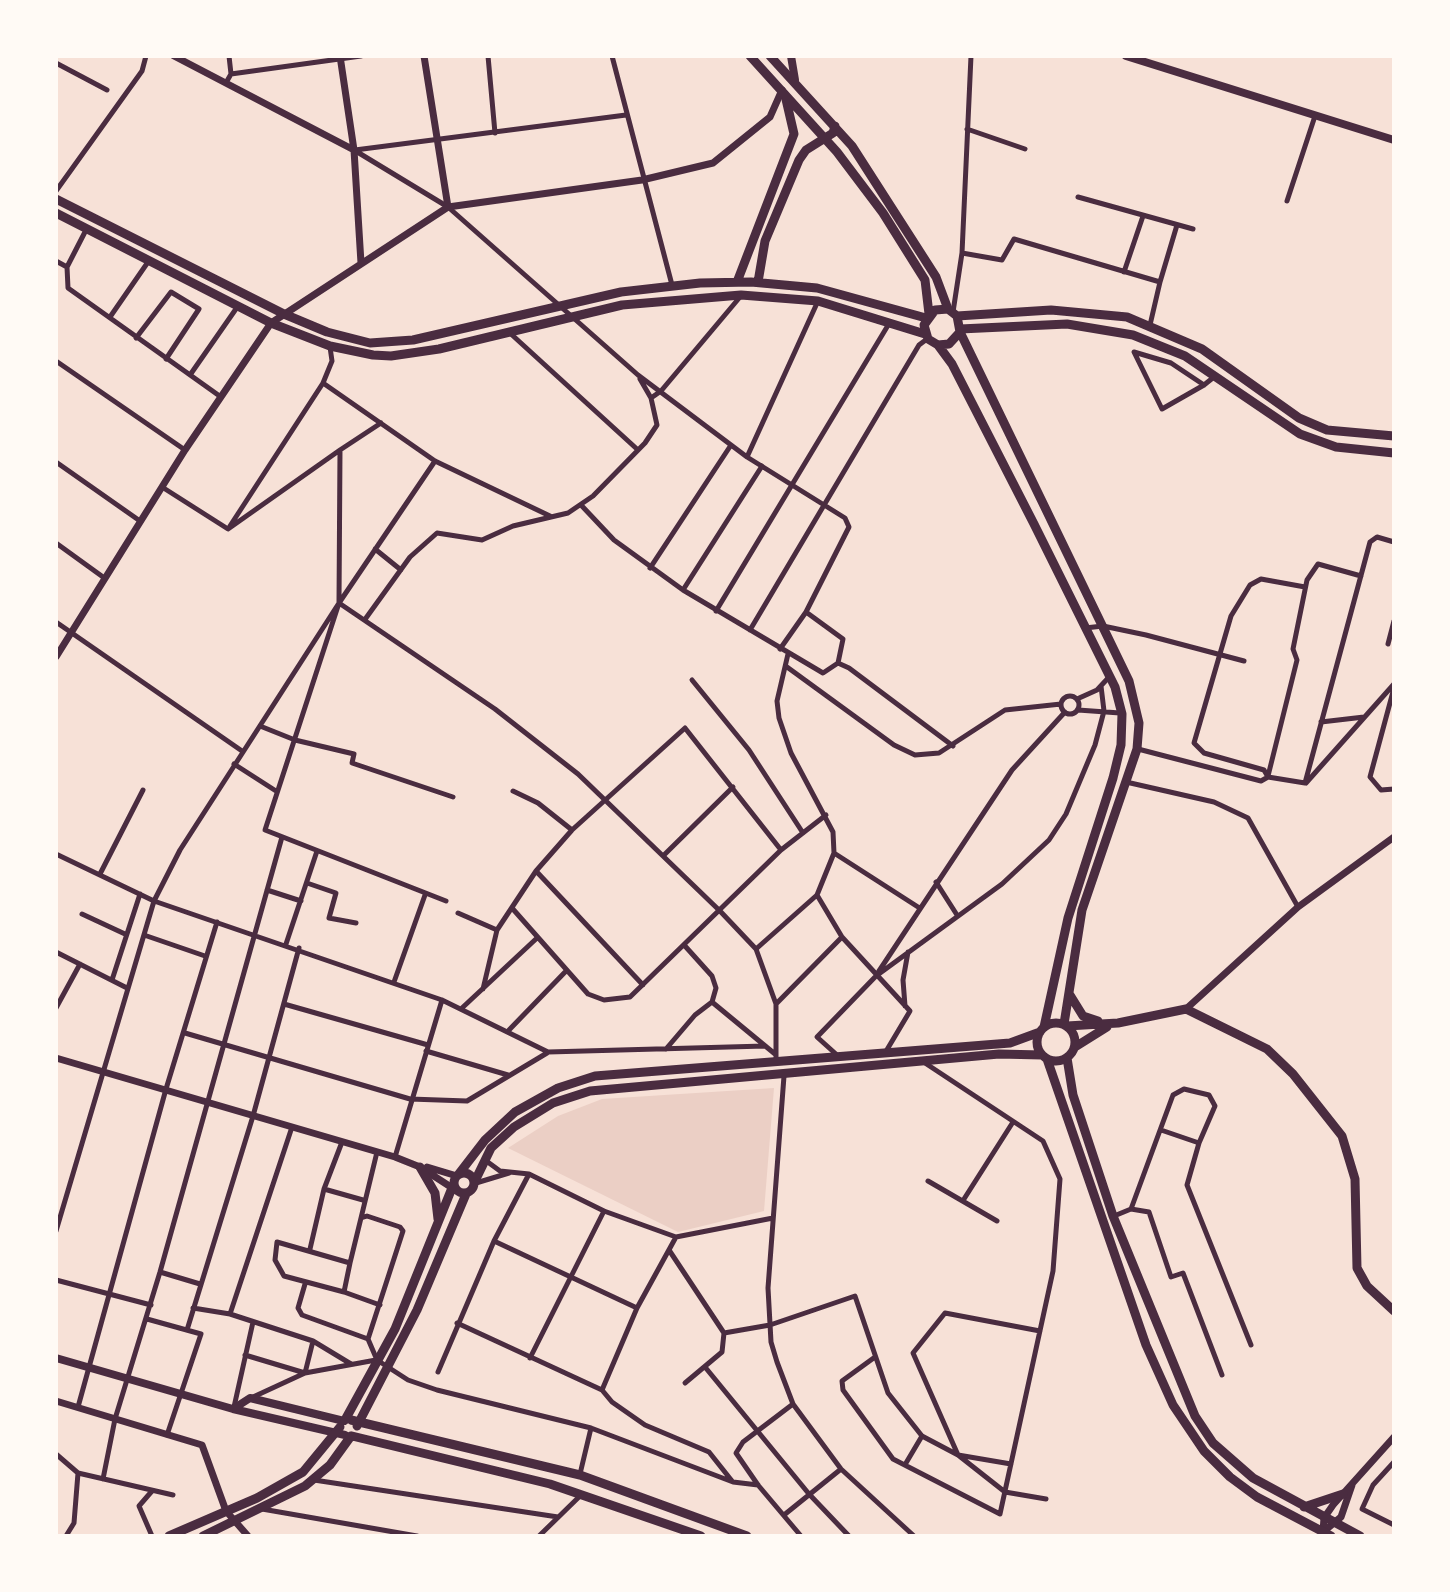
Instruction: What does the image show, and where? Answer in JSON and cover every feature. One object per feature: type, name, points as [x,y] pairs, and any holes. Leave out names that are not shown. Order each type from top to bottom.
[{"type":"main road","points":[[750,56],[783,88],[883,213],[925,280],[926,336]]},
{"type":"main road","points":[[770,56],[852,146],[936,277],[1129,681],[1139,723],[1137,749],[1082,910],[1066,1025],[1074,1035],[1075,1047]]},
{"type":"main road","points":[[791,56],[795,80]]},
{"type":"main road","points":[[1126,56],[1394,140]]},
{"type":"main road","points":[[737,282],[794,134],[792,114],[783,88]]},
{"type":"main road","points":[[758,282],[765,241],[799,160],[806,150],[826,139],[835,126]]},
{"type":"main road","points":[[56,199],[284,314],[347,339],[389,343],[621,292],[737,282],[828,290],[928,316],[953,312],[1095,312],[1150,325],[1202,349],[1299,418],[1327,430],[1394,436]]},
{"type":"main road","points":[[56,213],[271,323],[330,346],[391,356],[511,334],[572,316],[643,302],[741,295],[818,301],[890,321],[926,336],[938,345],[959,377],[1110,676],[1124,725],[1116,767],[1068,918],[1037,1044],[1045,1057],[1146,1345],[1173,1405],[1216,1464],[1245,1489],[1327,1534]]},
{"type":"main road","points":[[938,345],[949,344],[960,330],[1067,324],[1109,329],[1171,348],[1267,414],[1317,442],[1364,453],[1394,453]]},
{"type":"main road","points":[[1069,993],[1083,1016],[1118,1023]]},
{"type":"main road","points":[[169,1536],[303,1472],[348,1428],[400,1316],[437,1223],[485,1140],[515,1112],[574,1082],[595,1076],[776,1059],[841,1058],[1010,1043],[1054,1023],[1118,1023],[1186,1009],[1267,1049],[1293,1074],[1342,1136],[1355,1179],[1357,1268],[1367,1286],[1394,1311]]},
{"type":"main road","points":[[475,1182],[484,1158],[514,1127],[570,1096],[641,1086],[784,1076],[999,1054],[1045,1057],[1057,1061],[1067,1058],[1075,1047],[1094,1033],[1118,1023]]},
{"type":"main road","points":[[1067,1058],[1073,1095],[1113,1216],[1177,1380],[1199,1424],[1213,1443],[1253,1478],[1360,1536]]},
{"type":"main road","points":[[420,1167],[435,1193],[437,1223]]},
{"type":"main road","points":[[203,1536],[262,1509],[314,1480],[389,1368],[457,1184],[469,1174],[475,1182]]},
{"type":"main road","points":[[457,1184],[475,1182]]},
{"type":"main road","points":[[56,1358],[233,1409],[348,1428],[580,1475],[747,1536]]},
{"type":"main road","points":[[233,1409],[250,1398],[582,1494],[701,1536]]},
{"type":"main road","points":[[1304,1507],[1343,1494]]},
{"type":"street","points":[[56,191],[142,71],[146,56]]},
{"type":"street","points":[[174,56],[229,77],[448,207],[638,375],[747,457],[845,518],[849,527],[806,612],[780,649]]},
{"type":"street","points":[[229,56],[229,77]]},
{"type":"street","points":[[229,77],[361,56]]},
{"type":"street","points":[[424,56],[448,207]]},
{"type":"street","points":[[488,56],[495,133]]},
{"type":"street","points":[[612,56],[672,286]]},
{"type":"street","points":[[953,312],[962,253],[971,56]]},
{"type":"street","points":[[340,57],[354,150],[361,263]]},
{"type":"street","points":[[56,63],[107,90]]},
{"type":"street","points":[[56,657],[103,577],[271,323],[448,207],[642,180],[713,163],[770,117],[783,88]]},
{"type":"street","points":[[354,150],[626,115]]},
{"type":"street","points":[[1287,201],[1315,115]]},
{"type":"street","points":[[967,129],[1025,149]]},
{"type":"street","points":[[1078,197],[1193,229]]},
{"type":"street","points":[[1124,272],[1143,216]]},
{"type":"street","points":[[1150,325],[1177,225]]},
{"type":"street","points":[[87,229],[67,267],[68,288],[221,397]]},
{"type":"street","points":[[962,253],[1002,260],[1014,239],[1160,282]]},
{"type":"street","points":[[56,261],[67,267]]},
{"type":"street","points":[[110,317],[149,261]]},
{"type":"street","points":[[136,338],[171,292],[199,309],[166,359]]},
{"type":"street","points":[[651,398],[661,391],[741,295]]},
{"type":"street","points":[[747,457],[818,301]]},
{"type":"street","points":[[190,375],[239,305]]},
{"type":"street","points":[[716,611],[890,321]]},
{"type":"street","points":[[511,334],[638,450]]},
{"type":"street","points":[[750,630],[926,336]]},
{"type":"street","points":[[228,529],[323,383],[332,361],[330,346]]},
{"type":"street","points":[[1204,385],[1171,363],[1134,352],[1162,409],[1204,385],[1215,376]]},
{"type":"street","points":[[56,361],[185,450]]},
{"type":"street","points":[[366,618],[401,570],[437,533],[482,540],[550,516],[568,513],[581,505],[638,450],[657,425],[651,398],[638,375]]},
{"type":"street","points":[[323,383],[435,461],[550,516]]},
{"type":"street","points":[[228,529],[381,423]]},
{"type":"street","points":[[650,568],[731,445]]},
{"type":"street","points":[[340,450],[339,603],[265,830],[446,901]]},
{"type":"street","points":[[56,1231],[154,901],[180,850],[234,764],[435,461]]},
{"type":"street","points":[[56,462],[140,521]]},
{"type":"street","points":[[683,590],[762,466]]},
{"type":"street","points":[[162,487],[228,529]]},
{"type":"street","points":[[581,505],[606,533],[650,568],[716,611],[823,673],[838,663],[843,639],[806,612]]},
{"type":"street","points":[[1305,783],[1370,542],[1377,537],[1394,542]]},
{"type":"street","points":[[56,543],[103,577]]},
{"type":"street","points":[[375,549],[401,570]]},
{"type":"street","points":[[1268,777],[1297,660],[1293,649],[1305,587],[1313,568],[1318,564],[1361,576]]},
{"type":"street","points":[[1268,777],[1264,770],[1204,753],[1194,743],[1231,616],[1250,585],[1261,579],[1305,587]]},
{"type":"street","points":[[339,603],[366,618],[495,709],[606,801],[720,911],[756,949],[776,1004],[776,1059]]},
{"type":"street","points":[[1388,644],[1394,621]]},
{"type":"street","points":[[56,622],[243,751]]},
{"type":"street","points":[[1085,628],[1103,626],[1244,661]]},
{"type":"street","points":[[756,949],[817,895],[834,853],[833,832],[791,753],[779,718],[777,701],[788,654]]},
{"type":"street","points":[[838,663],[953,746]]},
{"type":"street","points":[[787,667],[894,745],[915,755],[939,753],[953,746],[1005,710],[1061,704],[1068,696],[1077,699],[1101,686],[1110,676]]},
{"type":"street","points":[[692,680],[749,750],[803,833]]},
{"type":"street","points":[[841,1058],[817,1037],[876,976],[1026,864],[1049,840],[1066,814],[1095,745],[1104,711],[1101,686]]},
{"type":"street","points":[[1305,783],[1394,686]]},
{"type":"street","points":[[1394,686],[1370,777],[1381,790],[1394,789]]},
{"type":"street","points":[[1077,699],[1078,710]]},
{"type":"street","points":[[1061,704],[1065,712]]},
{"type":"street","points":[[876,976],[918,907],[1021,758],[1065,712],[1078,710],[1122,714]]},
{"type":"street","points":[[1321,722],[1365,717]]},
{"type":"street","points":[[260,726],[295,740],[354,754],[352,763],[453,797]]},
{"type":"street","points":[[483,989],[497,930],[536,871],[572,830],[685,728],[781,850]]},
{"type":"street","points":[[1137,749],[1261,781],[1268,777],[1305,783]]},
{"type":"street","points":[[234,764],[276,791]]},
{"type":"street","points":[[1126,782],[1214,802],[1248,818],[1298,907]]},
{"type":"street","points":[[664,855],[733,787]]},
{"type":"street","points":[[100,874],[143,790]]},
{"type":"street","points":[[513,791],[538,803],[572,830]]},
{"type":"street","points":[[512,908],[588,994],[604,1000],[630,997],[781,850],[826,815]]},
{"type":"street","points":[[103,1479],[115,1419],[130,1379],[282,837]]},
{"type":"street","points":[[1186,1009],[1298,907],[1393,839]]},
{"type":"street","points":[[286,944],[317,851]]},
{"type":"street","points":[[834,853],[918,907]]},
{"type":"street","points":[[56,854],[154,901],[253,932],[462,1008],[548,1052]]},
{"type":"street","points":[[536,871],[643,985]]},
{"type":"street","points":[[936,882],[957,915]]},
{"type":"street","points":[[307,883],[336,893],[329,918],[356,923]]},
{"type":"street","points":[[267,890],[301,901]]},
{"type":"street","points":[[112,980],[140,894]]},
{"type":"street","points":[[394,982],[425,895]]},
{"type":"street","points":[[817,895],[842,937],[910,1011],[885,1054]]},
{"type":"street","points":[[458,913],[497,930]]},
{"type":"street","points":[[82,914],[125,934]]},
{"type":"street","points":[[78,1407],[166,1089],[217,922]]},
{"type":"street","points":[[144,935],[205,956]]},
{"type":"street","points":[[776,1004],[842,937]]},
{"type":"street","points":[[462,1008],[537,938]]},
{"type":"street","points":[[666,1049],[695,1015],[712,1002],[716,988],[712,976],[685,946]]},
{"type":"street","points":[[187,1330],[253,1116],[299,948]]},
{"type":"street","points":[[905,1006],[903,980],[908,951]]},
{"type":"street","points":[[56,952],[127,988]]},
{"type":"street","points":[[56,1008],[80,964]]},
{"type":"street","points":[[509,1030],[567,970]]},
{"type":"street","points":[[395,1157],[442,1000]]},
{"type":"street","points":[[712,1002],[776,1059]]},
{"type":"street","points":[[284,1004],[509,1075]]},
{"type":"street","points":[[185,1033],[410,1099],[467,1101],[548,1052],[765,1046]]},
{"type":"street","points":[[56,1058],[106,1070],[420,1167],[445,1170],[457,1184]]},
{"type":"street","points":[[875,1357],[842,1381],[843,1390],[893,1459],[1000,1514],[1053,1271],[1060,1179],[1043,1141],[924,1062]]},
{"type":"street","points":[[784,1076],[768,1288],[770,1325],[777,1362],[793,1404],[841,1469],[914,1536]]},
{"type":"street","points":[[1131,1209],[1178,1090],[1209,1095],[1215,1106],[1199,1143],[1187,1185],[1251,1345]]},
{"type":"street","points":[[964,1199],[1013,1122]]},
{"type":"street","points":[[230,1314],[292,1127]]},
{"type":"street","points":[[1161,1130],[1199,1143]]},
{"type":"street","points":[[310,1249],[324,1189],[342,1142]]},
{"type":"street","points":[[344,1292],[363,1200],[377,1152]]},
{"type":"street","points":[[484,1158],[490,1166],[510,1173],[529,1174],[604,1211],[676,1237],[773,1218]]},
{"type":"street","points":[[475,1182],[510,1173]]},
{"type":"street","points":[[438,1372],[494,1241],[529,1174]]},
{"type":"street","points":[[928,1181],[964,1199],[997,1221]]},
{"type":"street","points":[[324,1189],[363,1200]]},
{"type":"street","points":[[1102,1219],[1131,1209],[1149,1212],[1171,1277],[1183,1273],[1222,1375]]},
{"type":"street","points":[[530,1358],[604,1211]]},
{"type":"street","points":[[361,1218],[367,1216],[403,1231],[368,1339],[377,1360],[437,1390],[591,1428],[733,1482],[758,1485]]},
{"type":"street","points":[[602,1390],[637,1308],[676,1237]]},
{"type":"street","points":[[494,1241],[637,1308]]},
{"type":"street","points":[[350,1263],[310,1249],[277,1242],[275,1247],[275,1260],[284,1276],[380,1305]]},
{"type":"street","points":[[669,1250],[724,1333],[722,1352],[685,1383]]},
{"type":"street","points":[[160,1272],[200,1284]]},
{"type":"street","points":[[56,1280],[151,1305]]},
{"type":"street","points":[[305,1284],[298,1308],[302,1315],[368,1339]]},
{"type":"street","points":[[724,1333],[770,1325],[855,1296],[888,1393],[922,1436],[958,1455],[1005,1492],[1046,1499]]},
{"type":"street","points":[[193,1308],[230,1314],[313,1341],[351,1364]]},
{"type":"street","points":[[958,1455],[913,1353],[945,1313],[1040,1331]]},
{"type":"street","points":[[147,1319],[201,1334],[167,1435]]},
{"type":"street","points":[[233,1409],[253,1322]]},
{"type":"street","points":[[457,1323],[602,1390],[612,1402],[645,1425],[709,1452],[733,1482]]},
{"type":"street","points":[[305,1373],[313,1341]]},
{"type":"street","points":[[245,1355],[305,1373]]},
{"type":"street","points":[[250,1398],[305,1373],[377,1360]]},
{"type":"street","points":[[705,1367],[809,1494],[849,1536]]},
{"type":"street","points":[[56,1401],[205,1449],[226,1511],[248,1536]]},
{"type":"street","points":[[793,1404],[743,1442],[736,1453],[758,1485],[801,1536]]},
{"type":"street","points":[[580,1475],[591,1428]]},
{"type":"street","points":[[906,1463],[922,1436]]},
{"type":"street","points":[[1327,1534],[1324,1518],[1394,1437]]},
{"type":"street","points":[[56,1454],[78,1473],[173,1495]]},
{"type":"street","points":[[958,1455],[1011,1464]]},
{"type":"street","points":[[1394,1462],[1373,1485],[1362,1509],[1394,1525]]},
{"type":"street","points":[[784,1515],[841,1469]]},
{"type":"street","points":[[303,1472],[314,1480],[558,1517]]},
{"type":"street","points":[[66,1536],[74,1523],[78,1473]]},
{"type":"street","points":[[1327,1534],[1336,1524],[1352,1485]]},
{"type":"street","points":[[152,1491],[139,1506],[152,1536]]},
{"type":"street","points":[[539,1536],[582,1494]]},
{"type":"street","points":[[262,1509],[417,1536]]},
{"type":"shaded area","points":[[774,1088],[764,1211],[678,1232],[508,1148],[558,1116],[602,1099]]}]
